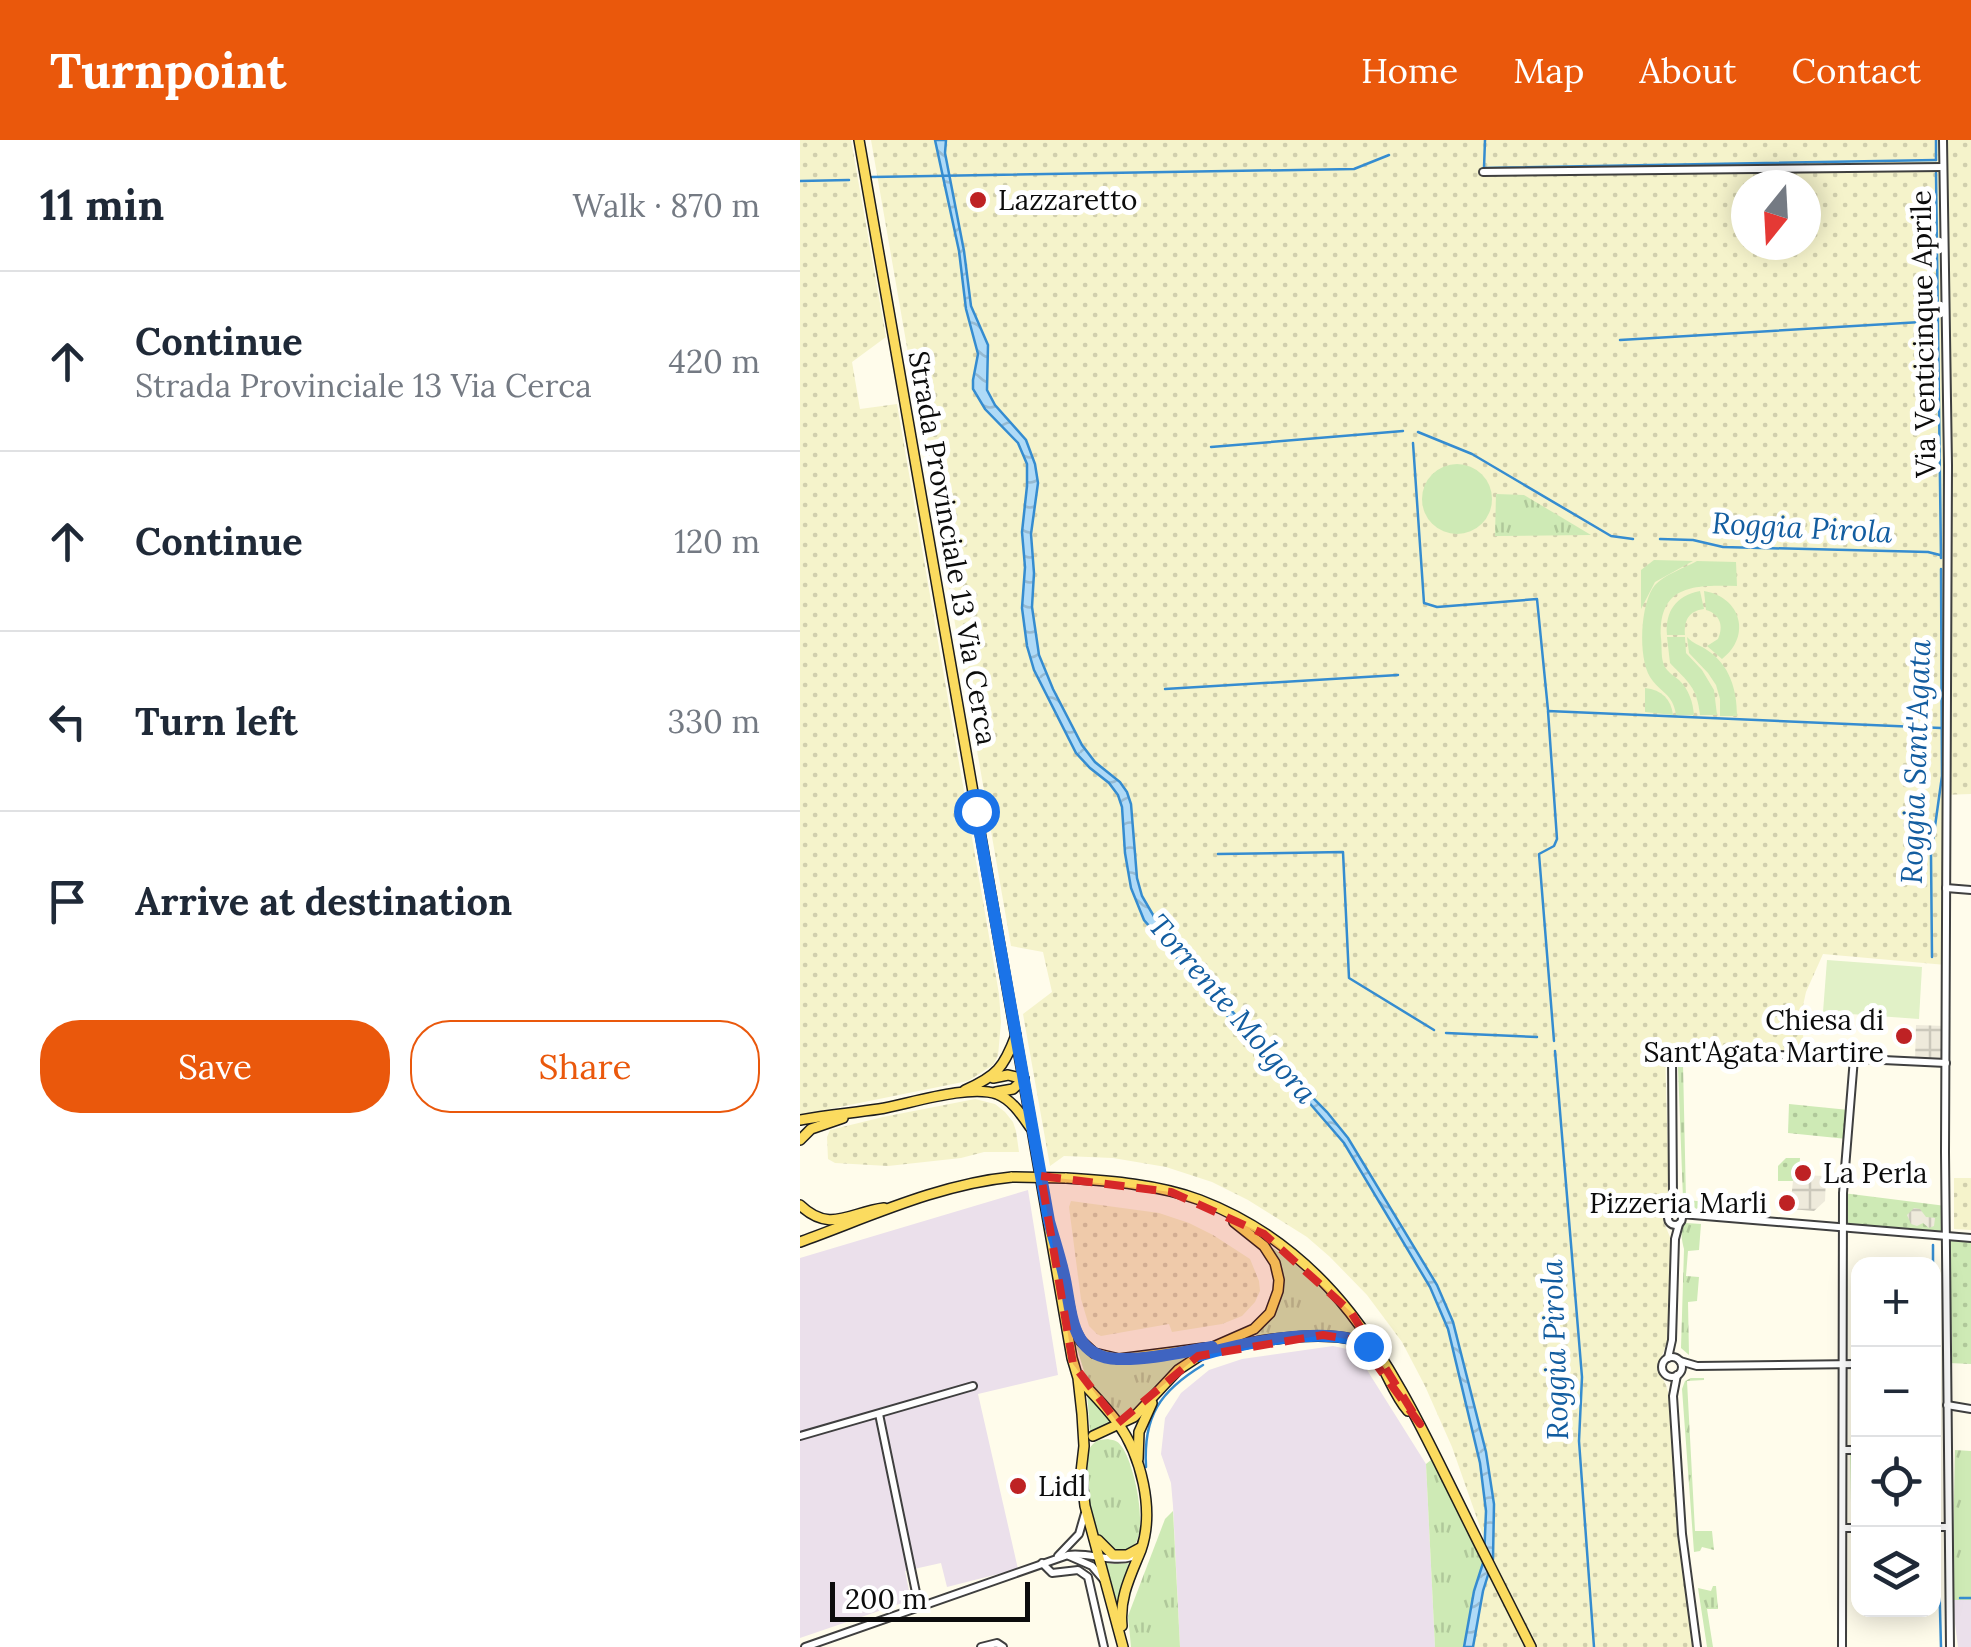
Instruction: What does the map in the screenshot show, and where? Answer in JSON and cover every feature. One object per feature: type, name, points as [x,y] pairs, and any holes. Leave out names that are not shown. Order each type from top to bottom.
[{"type":"main road","name":"Strada Provinciale 13 Via Cerca","points":[[859,140],[1078,1378],[1086,1506],[1123,1647]]},
{"type":"main road","points":[[987,1087],[1004,1065],[1016,1035]]},
{"type":"main road","points":[[800,1120],[987,1087],[1014,1089],[1024,1080],[1008,1074],[987,1087]]},
{"type":"main road","points":[[987,1087],[1012,1104],[1034,1134]]},
{"type":"main road","points":[[800,1140],[820,1125],[880,1108]]},
{"type":"main road","points":[[800,1242],[966,1184],[1012,1177],[1146,1186],[1202,1202],[1232,1216],[1274,1241],[1330,1289],[1373,1341],[1420,1424],[1531,1647]]},
{"type":"main road","points":[[1084,1446],[1093,1436],[1134,1417],[1172,1375],[1212,1347],[1259,1325],[1272,1308],[1279,1280],[1272,1258],[1264,1246],[1202,1202]]},
{"type":"main road","points":[[800,1205],[814,1216],[830,1221],[897,1207]]},
{"type":"main road","points":[[1049,1221],[1073,1326],[1094,1353],[1120,1359],[1212,1347]]},
{"type":"main road","points":[[1198,1356],[1234,1345],[1323,1335],[1350,1338],[1372,1350],[1401,1403],[1420,1424]]},
{"type":"main road","name":"Strada Provinciale 13 Via Cerca","points":[[1078,1378],[1118,1423],[1131,1448],[1146,1512],[1142,1547],[1124,1592],[1123,1647]]},
{"type":"main road","points":[[1138,1467],[1140,1427],[1158,1390]]},
{"type":"main road","points":[[1093,1436],[1115,1436],[1131,1448]]},
{"type":"main road","points":[[1094,1534],[1114,1555],[1142,1547]]},
{"type":"street","name":"Via Venticinque Aprile","points":[[1943,140],[1948,485],[1946,1370],[1950,1647]]},
{"type":"street","points":[[1483,172],[1943,166]]},
{"type":"street","points":[[1946,888],[1971,890]]},
{"type":"street","points":[[1712,1052],[1946,1063]]},
{"type":"street","points":[[1672,1058],[1677,1218],[1672,1340],[1679,1374],[1673,1396]]},
{"type":"street","points":[[1842,1647],[1843,1193],[1854,1058]]},
{"type":"street","points":[[1677,1218],[1971,1238]]},
{"type":"street","points":[[1697,1647],[1682,1534],[1673,1396],[1663,1366],[1675,1359],[1697,1366],[1851,1364]]},
{"type":"street","points":[[1666,1374],[1679,1374],[1697,1366]]},
{"type":"street","points":[[1941,1370],[1946,1370]]},
{"type":"street","points":[[800,1436],[972,1386]]},
{"type":"street","points":[[1947,1405],[1971,1409]]},
{"type":"street","points":[[879,1414],[918,1607]]},
{"type":"street","points":[[1843,1450],[1851,1450]]},
{"type":"street","points":[[1053,1559],[1079,1534],[1086,1506]]},
{"type":"street","points":[[1941,1528],[1948,1527]]},
{"type":"street","points":[[1843,1528],[1851,1528]]},
{"type":"street","points":[[806,1647],[1053,1559],[1077,1554],[1127,1559],[1142,1547]]},
{"type":"street","points":[[1068,1555],[1092,1566],[1108,1585]]},
{"type":"street","points":[[1042,1563],[1052,1573],[1078,1570],[1088,1577],[1104,1647]]},
{"type":"street","points":[[982,1647],[1002,1646]]},
{"type":"highlighted area","points":[[1041,1176],[1171,1192],[1264,1234],[1351,1312],[1420,1424],[1359,1341],[1323,1335],[1198,1356],[1118,1423],[1073,1364]]},
{"type":"shaded area","points":[[800,140],[851,140],[886,337],[852,362],[860,409],[897,404],[1001,1022],[998,1056],[993,1065],[968,1081],[800,1115]]},
{"type":"shaded area","points":[[871,140],[1971,140],[1971,794],[1942,795],[1946,965],[1823,954],[1802,1010],[1804,1056],[1665,1049],[1669,1197],[1663,1220],[1672,1242],[1667,1343],[1657,1368],[1669,1396],[1678,1534],[1693,1647],[1468,1647],[1486,1544],[1452,1447],[1425,1386],[1402,1342],[1367,1295],[1307,1237],[1212,1182],[1166,1167],[1113,1158],[1064,1156],[1050,1166],[1023,1014],[1052,992],[1043,952],[1011,946]]},
{"type":"shaded area","points":[[1916,1025],[1946,1026],[1945,1062],[1915,1061]]},
{"type":"shaded area","points":[[975,1099],[995,1104],[1005,1112],[1013,1122],[1019,1152],[984,1152],[888,1166],[835,1163],[828,1159],[830,1130]]},
{"type":"shaded area","points":[[1799,1175],[1826,1176],[1825,1201],[1814,1211],[1790,1209],[1793,1181]]},
{"type":"shaded area","points":[[1954,1178],[1971,1178],[1971,1230],[1954,1229]]},
{"type":"shaded area","points":[[1028,1190],[1058,1375],[978,1394],[1018,1569],[947,1587],[941,1563],[905,1571],[911,1600],[800,1638],[800,1258]]},
{"type":"shaded area","points":[[1071,1201],[1159,1213],[1213,1235],[1250,1259],[1259,1281],[1255,1302],[1242,1316],[1222,1324],[1172,1332],[1169,1324],[1097,1334],[1089,1326],[1081,1299]]},
{"type":"shaded area","points":[[1914,1208],[1935,1218],[1934,1226],[1911,1224],[1907,1215]]},
{"type":"shaded area","points":[[1333,1346],[1357,1354],[1426,1464],[1435,1647],[1180,1647],[1171,1483],[1161,1454],[1165,1418],[1181,1393],[1209,1370],[1242,1359]]},
{"type":"shaded area","points":[[1952,1600],[1971,1600],[1971,1647],[1958,1647]]},
{"type":"green space","points":[[1457,464],[1482,474],[1492,499],[1482,524],[1457,534],[1432,524],[1422,499],[1432,474]]},
{"type":"green space","points":[[1496,494],[1524,495],[1591,535],[1495,536]]},
{"type":"green space","points":[[1654,560],[1693,561],[1655,582],[1641,609],[1641,570]]},
{"type":"green space","points":[[1697,561],[1736,562],[1737,586],[1682,591],[1666,607],[1661,638],[1663,662],[1688,692],[1694,715],[1676,715],[1672,702],[1646,668],[1642,644],[1644,617],[1655,585]]},
{"type":"green space","points":[[1700,591],[1704,609],[1688,618],[1685,635],[1667,635],[1674,606]]},
{"type":"green space","points":[[1704,591],[1727,601],[1738,619],[1737,640],[1722,659],[1707,646],[1718,639],[1721,625],[1715,614],[1706,610]]},
{"type":"green space","points":[[1667,637],[1685,637],[1686,653],[1714,690],[1717,715],[1700,715],[1694,691],[1670,663]]},
{"type":"green space","points":[[1687,637],[1715,656],[1727,671],[1736,697],[1737,716],[1720,716],[1716,685],[1689,653]]},
{"type":"green space","points":[[1645,688],[1665,696],[1673,715],[1645,712]]},
{"type":"green space","points":[[1827,960],[1922,967],[1919,1019],[1823,1012]]},
{"type":"green space","points":[[1683,1064],[1686,1200],[1718,1203],[1718,1207],[1699,1206],[1698,1210],[1683,1199],[1678,1067]]},
{"type":"green space","points":[[1789,1104],[1849,1110],[1847,1139],[1788,1133]]},
{"type":"green space","points":[[1786,1158],[1800,1158],[1799,1175],[1793,1181],[1778,1181],[1778,1166]]},
{"type":"green space","points":[[1843,1193],[1946,1206],[1946,1237],[1845,1228]]},
{"type":"green space","points":[[1686,1223],[1701,1224],[1699,1250],[1688,1251],[1686,1276],[1699,1277],[1697,1301],[1688,1302],[1689,1355],[1681,1348],[1682,1232]]},
{"type":"green space","points":[[1947,1239],[1971,1240],[1971,1364],[1949,1363],[1952,1330]]},
{"type":"green space","points":[[1267,1244],[1324,1290],[1370,1346],[1337,1333],[1253,1341],[1273,1315],[1279,1298]]},
{"type":"green space","points":[[1075,1342],[1095,1360],[1108,1363],[1186,1357],[1165,1375],[1139,1408],[1121,1419],[1087,1381]]},
{"type":"green space","points":[[1704,1378],[1687,1381],[1695,1531],[1712,1531],[1714,1550],[1702,1547],[1694,1552],[1682,1389],[1685,1381]]},
{"type":"green space","points":[[1087,1393],[1111,1422],[1092,1431],[1090,1431]]},
{"type":"green space","points":[[1108,1439],[1119,1443],[1127,1455],[1140,1513],[1137,1540],[1130,1549],[1117,1552],[1099,1535],[1089,1509],[1085,1478],[1088,1452],[1095,1442]]},
{"type":"green space","points":[[1955,1450],[1971,1451],[1971,1600],[1952,1600]]},
{"type":"green space","points":[[1436,1456],[1487,1560],[1469,1647],[1435,1647],[1426,1464]]},
{"type":"green space","points":[[1173,1511],[1180,1647],[1131,1647],[1128,1616],[1165,1519]]},
{"type":"green space","points":[[1104,1562],[1129,1563],[1117,1602]]},
{"type":"green space","points":[[1713,1586],[1718,1609],[1707,1609],[1713,1647],[1707,1647],[1698,1588],[1711,1591]]},
{"type":"water","name":"Torrente Molgora","points":[[935,140],[946,140],[971,306],[988,345],[987,390],[1026,440],[1035,464],[1038,483],[1031,534],[1032,607],[1039,655],[1082,745],[1127,792],[1142,896],[1156,920],[1210,986],[1348,1138],[1437,1285],[1453,1322],[1486,1452],[1494,1504],[1493,1559],[1473,1647],[1464,1647],[1484,1560],[1486,1511],[1480,1463],[1448,1329],[1430,1287],[1344,1143],[1144,920],[1131,888],[1118,795],[1076,753],[1034,670],[1022,608],[1027,464],[1018,443],[985,409],[973,389],[978,354]]},
{"type":"waterway","points":[[1485,140],[1484,168],[1936,160]]},
{"type":"waterway","name":"Roggia Sant'Agata","points":[[1936,140],[1936,160]]},
{"type":"waterway","points":[[872,177],[1354,169],[1389,155]]},
{"type":"waterway","name":"Roggia Sant'Agata","points":[[1936,173],[1941,558]]},
{"type":"waterway","points":[[800,181],[849,180]]},
{"type":"waterway","points":[[1620,340],[1938,321]]},
{"type":"waterway","name":"Roggia Pirola","points":[[1211,447],[1403,431]]},
{"type":"waterway","name":"Roggia Pirola","points":[[1418,432],[1472,454],[1611,536],[1633,539]]},
{"type":"waterway","name":"Roggia Pirola","points":[[1413,443],[1424,603],[1437,607],[1537,599],[1548,710]]},
{"type":"waterway","name":"Roggia Pirola","points":[[1660,539],[1693,540],[1723,547],[1940,555]]},
{"type":"waterway","name":"Roggia Sant'Agata","points":[[1932,957],[1931,855],[1942,776],[1941,569]]},
{"type":"waterway","points":[[1165,689],[1398,675]]},
{"type":"waterway","name":"Roggia Pirola","points":[[1554,1041],[1539,854],[1554,846],[1557,839],[1548,711],[1941,728]]},
{"type":"waterway","points":[[1218,854],[1343,852],[1349,978],[1434,1030]]},
{"type":"waterway","points":[[1446,1033],[1537,1037]]},
{"type":"waterway","name":"Roggia Pirola","points":[[1555,1051],[1582,1377],[1579,1441],[1594,1647]]},
{"type":"waterway","name":"Roggia Sant'Agata","points":[[1933,1245],[1933,1257]]},
{"type":"waterway","points":[[1146,1467],[1148,1433],[1157,1407],[1165,1395],[1203,1365]]},
{"type":"waterway","points":[[1960,1598],[1971,1598]]},
{"type":"waterway","name":"Roggia Sant'Agata","points":[[1940,1617],[1941,1647]]},
{"type":"place","name":"Lazzaretto","points":[[978,200]]},
{"type":"place","name":"Chiesa di Sant'Agata Martire","points":[[1904,1036]]},
{"type":"place","name":"La Perla","points":[[1803,1173]]},
{"type":"place","name":"Pizzeria Marli","points":[[1787,1203]]},
{"type":"place","name":"Lidl","points":[[1018,1486]]},
{"type":"route","points":[[976,811],[1049,1221],[1073,1326],[1082,1340],[1094,1353],[1120,1359],[1212,1347],[1198,1356],[1234,1345],[1323,1335],[1346,1337],[1368,1346]]}]
